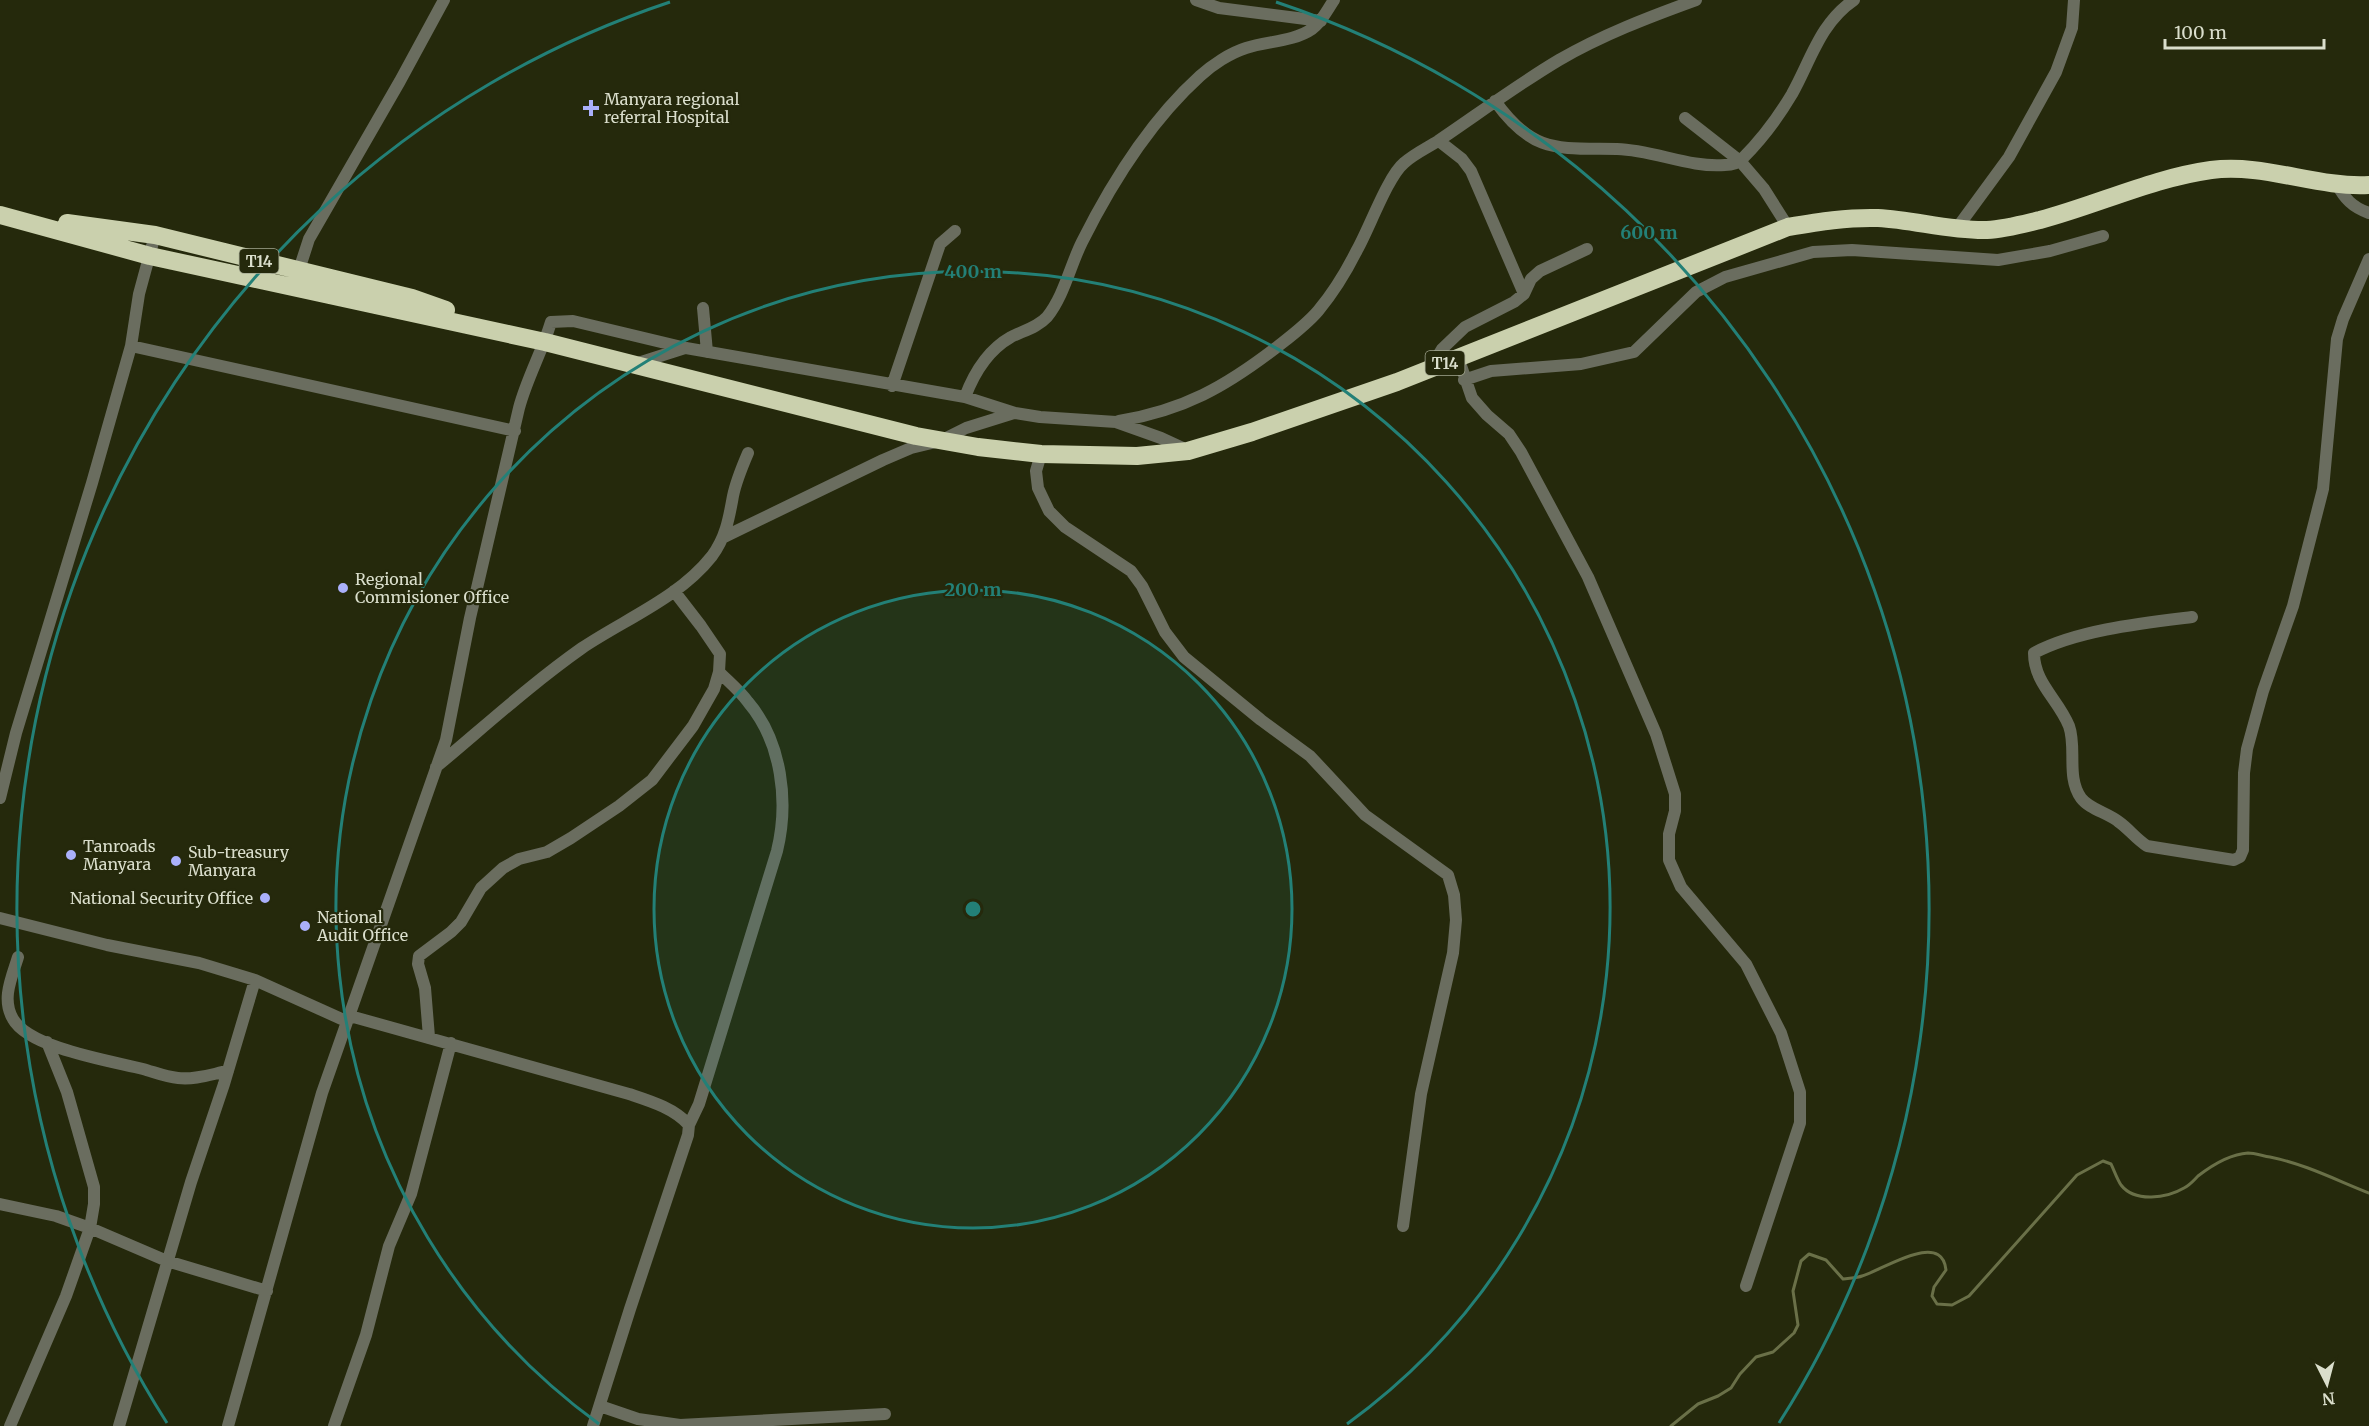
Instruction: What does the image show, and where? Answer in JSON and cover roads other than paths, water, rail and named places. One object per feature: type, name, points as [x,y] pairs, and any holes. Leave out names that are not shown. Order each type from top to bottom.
[{"type":"highway","name":"T14","points":[[296,279],[155,235],[0,215],[150,256],[412,298],[512,335],[940,441],[1041,454],[1137,456],[1188,451],[1297,417],[1430,369],[1788,227],[1849,218],[1878,218],[1987,230],[2013,227],[2059,215],[2185,174],[2232,168],[2336,183],[2369,185]]},
{"type":"street","points":[[296,279],[309,239],[444,0]]},
{"type":"street","points":[[1196,0],[1219,8],[1321,21]]},
{"type":"street","points":[[965,397],[973,375],[996,348],[1008,339],[1037,325],[1046,317],[1056,301],[1081,244],[1106,196],[1149,130],[1175,100],[1202,74],[1227,57],[1246,48],[1302,35],[1321,21],[1334,0]]},
{"type":"street","points":[[228,1426],[322,1093],[452,717],[470,618],[524,388],[545,342],[551,322],[562,320],[686,348],[965,397],[1015,413],[1057,419],[1116,422],[1151,416],[1189,403],[1247,370],[1295,333],[1316,313],[1332,294],[1357,251],[1393,176],[1403,163],[1561,59],[1613,33],[1696,0]]},
{"type":"street","points":[[1494,101],[1525,135],[1553,148],[1635,150],[1706,165],[1727,165],[1740,161],[1792,94],[1809,55],[1828,25],[1844,7],[1854,0]]},
{"type":"street","points":[[1957,228],[2009,157],[2056,72],[2072,28],[2074,0]]},
{"type":"street","points":[[1685,118],[1740,161],[1764,189],[1788,227]]},
{"type":"street","points":[[1439,141],[1462,159],[1471,171],[1524,294]]},
{"type":"street","points":[[2336,183],[2344,198],[2355,208],[2369,213]]},
{"type":"street","points":[[892,386],[940,244],[956,231]]},
{"type":"street","points":[[0,798],[16,733],[131,346],[139,294],[155,235]]},
{"type":"street","points":[[1464,380],[1491,371],[1581,364],[1634,352],[1696,292],[1725,277],[1813,252],[1852,250],[1998,260],[2050,250],[2103,236]]},
{"type":"street","points":[[1430,369],[1442,349],[1465,327],[1514,302],[1524,294],[1531,279],[1540,271],[1587,249]]},
{"type":"street","points":[[2192,617],[2120,627],[2046,646],[2034,652],[2034,664],[2039,678],[2069,726],[2077,787],[2080,797],[2085,802],[2121,822],[2136,839],[2147,846],[2234,860],[2240,857],[2243,850],[2244,773],[2247,749],[2263,691],[2294,606],[2323,489],[2337,339],[2343,319],[2369,259]]},
{"type":"street","points":[[703,308],[707,351]]},
{"type":"street","points":[[131,346],[515,431]]},
{"type":"street","points":[[634,364],[686,348]]},
{"type":"street","points":[[1458,357],[1472,398],[1487,416],[1509,434],[1521,452],[1588,577],[1656,734],[1675,794],[1675,811],[1669,834],[1669,860],[1681,887],[1746,964],[1781,1033],[1800,1092],[1800,1123],[1746,1286]]},
{"type":"street","points":[[724,537],[911,448],[940,441],[966,428],[1015,413]]},
{"type":"street","points":[[1116,422],[1161,438],[1188,451]]},
{"type":"street","points":[[436,767],[554,669],[591,642],[674,591],[711,557],[724,537],[739,475],[748,453]]},
{"type":"street","points":[[1041,454],[1036,471],[1038,488],[1049,511],[1065,527],[1131,571],[1142,586],[1165,632],[1184,657],[1261,720],[1310,756],[1365,815],[1448,875],[1454,895],[1456,920],[1453,953],[1419,1105],[1403,1226]]},
{"type":"street","points":[[429,1037],[424,988],[418,964],[419,956],[461,922],[481,888],[503,868],[519,858],[547,852],[571,838],[620,806],[652,780],[693,726],[714,689],[719,672],[720,654],[674,591]]},
{"type":"street","points":[[593,1426],[688,1135],[689,1125],[699,1104],[777,851],[784,816],[780,778],[770,740],[749,702],[719,672]]},
{"type":"street","points":[[0,918],[107,945],[199,963],[255,980],[348,1018],[429,1037],[629,1094],[657,1104],[683,1118],[689,1125]]},
{"type":"street","points":[[18,957],[8,988],[8,1008],[20,1029],[47,1042],[88,1056],[177,1078],[194,1078],[228,1071]]},
{"type":"street","points":[[119,1426],[167,1261],[255,980]]},
{"type":"street","points":[[10,1426],[66,1296],[90,1228],[94,1204],[94,1187],[67,1092],[47,1042]]},
{"type":"street","points":[[334,1426],[366,1335],[388,1246],[411,1194],[451,1043]]},
{"type":"street","points":[[0,1204],[56,1216],[167,1261],[267,1291]]},
{"type":"street","points":[[600,1406],[638,1419],[680,1425],[885,1414]]},
{"type":"waterway","points":[[1671,1426],[1698,1404],[1731,1388],[1756,1357],[1773,1352],[1794,1333],[1798,1325],[1793,1291],[1801,1261],[1809,1254],[1826,1260],[1843,1279],[1871,1273],[1910,1256],[1934,1253],[1942,1258],[1946,1270],[1934,1287],[1932,1296],[1937,1304],[1952,1305],[1969,1296],[2077,1175],[2103,1161],[2111,1164],[2121,1185],[2127,1191],[2151,1197],[2177,1191],[2228,1158],[2248,1153],[2296,1164],[2369,1193]]},
{"type":"place","name":"Manyara regional referral Hospital","points":[[591,108]]},
{"type":"place","name":"Regional Commisioner Office","points":[[343,588]]},
{"type":"place","name":"Tanroads Manyara","points":[[71,855]]},
{"type":"place","name":"Sub-treasury Manyara","points":[[176,861]]},
{"type":"place","name":"National Security Office","points":[[265,898]]},
{"type":"place","name":"National Audit Office","points":[[305,926]]}]
